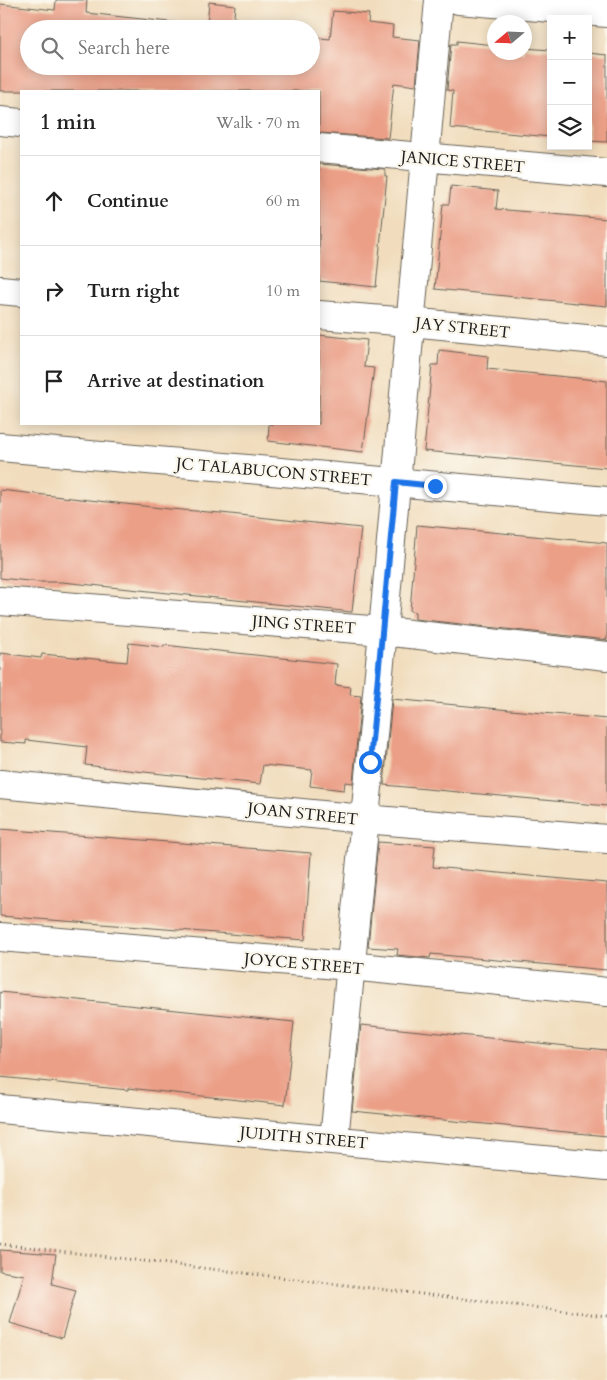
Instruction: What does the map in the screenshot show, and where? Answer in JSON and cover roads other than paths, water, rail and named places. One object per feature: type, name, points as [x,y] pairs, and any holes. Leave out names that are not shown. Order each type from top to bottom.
[{"type":"street","points":[[334,1140],[383,631],[439,0]]},
{"type":"street","points":[[459,0],[607,13]]},
{"type":"street","points":[[0,121],[20,123]]},
{"type":"street","name":"JANICE STREET","points":[[320,148],[607,173]]},
{"type":"street","points":[[0,290],[20,292]]},
{"type":"street","name":"JAY STREET","points":[[320,315],[607,341]]},
{"type":"street","name":"JC TALABUCON STREET","points":[[0,447],[607,502]]},
{"type":"street","name":"JING STREET","points":[[0,601],[383,631],[607,656]]},
{"type":"street","name":"JOAN STREET","points":[[0,784],[364,819],[607,839]]},
{"type":"street","name":"JOYCE STREET","points":[[0,937],[350,966],[607,992]]},
{"type":"street","name":"JUDITH STREET","points":[[0,1108],[607,1166]]}]
